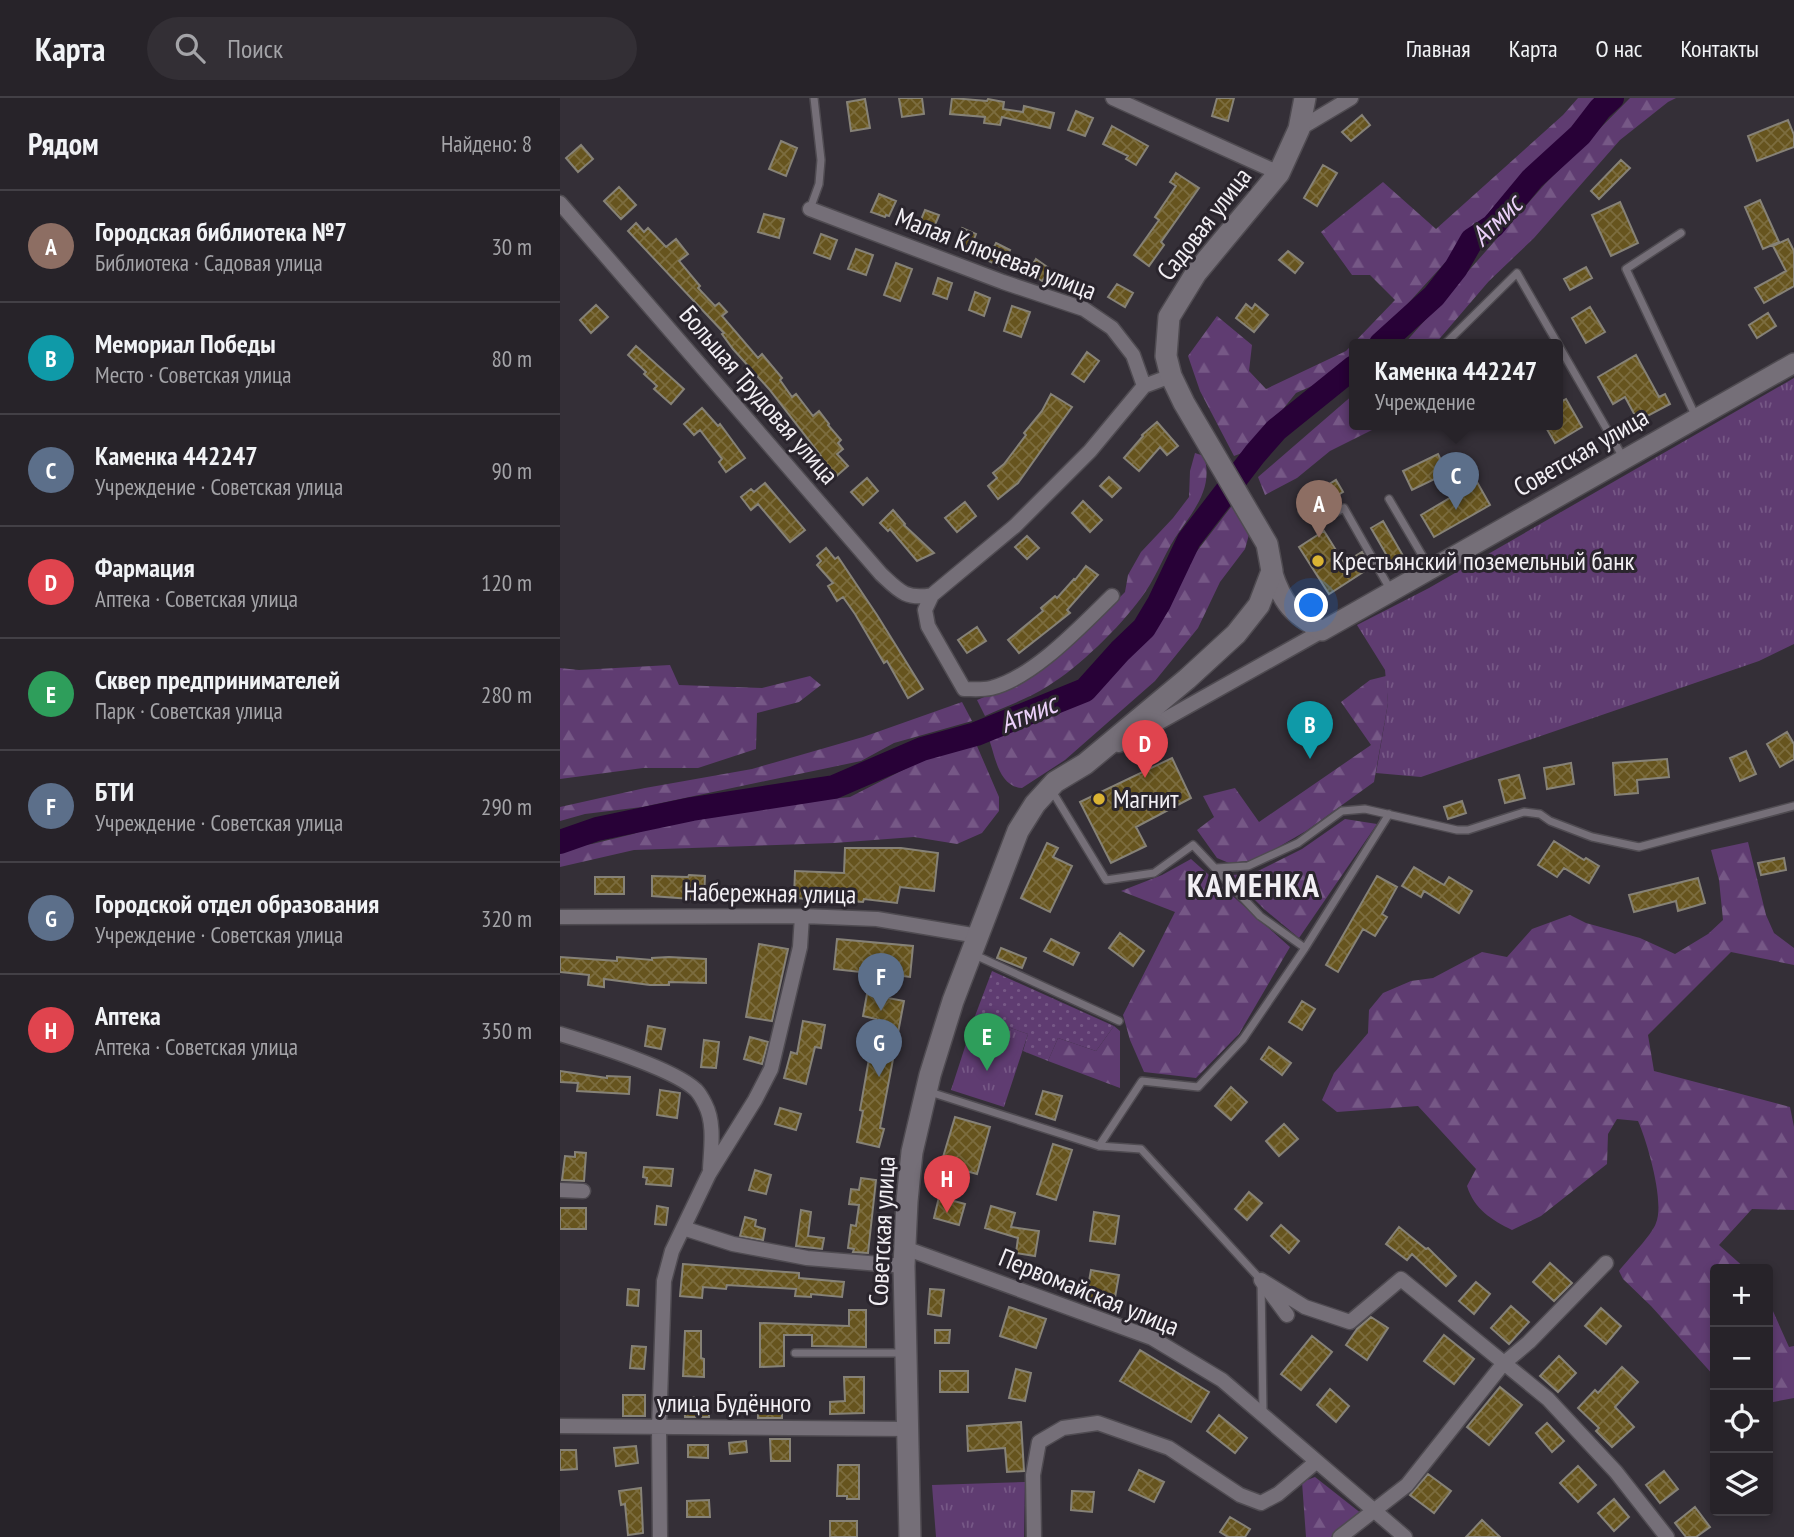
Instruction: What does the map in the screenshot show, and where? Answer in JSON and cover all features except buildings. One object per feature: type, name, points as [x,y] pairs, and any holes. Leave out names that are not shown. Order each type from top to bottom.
[{"type":"main road","name":"Садовая улица","points":[[1272,571],[1267,544],[1171,376],[1166,356],[1169,317],[1196,273],[1279,173],[1299,129],[1305,98]]},
{"type":"main road","name":"Советская улица","points":[[910,1537],[905,1257],[912,1153],[926,1091],[953,1001],[1018,831],[1035,804],[1050,788],[1085,764],[1236,634],[1259,605],[1272,571]]},
{"type":"street","points":[[1113,98],[1279,173]]},
{"type":"street","points":[[1299,129],[1351,98]]},
{"type":"street","name":"Большая Трудовая улица","points":[[560,203],[881,574],[900,592],[917,598],[932,594]]},
{"type":"street","name":"Малая Ключевая улица","points":[[810,209],[1003,282],[1084,309],[1112,328],[1133,355],[1144,386]]},
{"type":"street","name":"Советская улица","points":[[1085,764],[1431,571],[1794,363]]},
{"type":"street","points":[[1112,597],[1058,648],[1016,678],[992,688],[964,689],[928,626],[925,610],[932,594],[1015,526],[1090,451],[1144,386],[1171,376]]},
{"type":"street","points":[[1272,571],[1279,595],[1297,617],[1322,631]]},
{"type":"street","points":[[660,1537],[659,1428],[664,1281],[671,1251],[709,1174],[771,1069],[800,947],[802,916]]},
{"type":"street","name":"Набережная улица","points":[[560,917],[802,916],[877,919],[974,945]]},
{"type":"street","points":[[560,1034],[643,1063],[696,1090],[706,1106],[712,1138],[709,1174]]},
{"type":"street","points":[[560,1190],[583,1191]]},
{"type":"street","name":"Первомайская улица","points":[[683,1228],[733,1244],[807,1258],[905,1257],[1153,1338],[1222,1380],[1405,1537]]},
{"type":"street","points":[[1340,1537],[1407,1485],[1503,1364],[1529,1342],[1606,1264]]},
{"type":"street","points":[[1261,1280],[1305,1307],[1350,1322],[1401,1279],[1548,1398],[1616,1472],[1667,1537]]},
{"type":"street","points":[[1261,1280],[1287,1315]]},
{"type":"street","points":[[1034,1537],[1033,1475],[1039,1442],[1063,1428],[1098,1423],[1169,1448],[1240,1495],[1261,1503],[1278,1494],[1316,1462]]},
{"type":"street","name":"улица Будённого","points":[[560,1426],[908,1429]]},
{"type":"lane","points":[[810,209],[819,184],[821,160],[814,98]]},
{"type":"lane","points":[[1681,233],[1626,269],[1697,418]]},
{"type":"lane","points":[[1450,339],[1517,273],[1555,339]]},
{"type":"lane","points":[[1563,353],[1624,460]]},
{"type":"lane","points":[[1389,499],[1431,571]]},
{"type":"lane","points":[[1302,511],[1316,522],[1345,508],[1392,593]]},
{"type":"lane","points":[[1050,788],[1106,880],[1154,873],[1193,845],[1260,916],[1305,948]]},
{"type":"lane","points":[[1216,868],[1248,866],[1298,844],[1342,811],[1365,809],[1457,831],[1524,812],[1540,814],[1550,821],[1592,837],[1639,847],[1794,806]]},
{"type":"lane","points":[[1099,1146],[1142,1081],[1198,1087],[1242,1039],[1305,948],[1389,814]]},
{"type":"lane","points":[[974,945],[1119,1021]]},
{"type":"lane","points":[[926,1091],[1099,1146],[1141,1149],[1261,1280],[1263,1416]]},
{"type":"lane","points":[[795,1353],[906,1353]]},
{"type":"green space","points":[[1578,98],[1597,98],[1375,339],[1358,339],[1395,300],[1370,275],[1352,275],[1321,232],[1383,182],[1436,229],[1563,115]]},
{"type":"green space","points":[[1630,98],[1676,98],[1620,140],[1534,238],[1489,281],[1439,339],[1408,339],[1545,184]]},
{"type":"green space","points":[[1217,316],[1252,345],[1249,371],[1266,389],[1349,348],[1349,363],[1328,379],[1296,393],[1250,450],[1234,456],[1200,391],[1188,356]]},
{"type":"green space","points":[[1794,378],[1794,644],[1759,661],[1421,777],[1376,773],[1388,703],[1385,670],[1357,625],[1429,588]]},
{"type":"green space","points":[[1349,398],[1349,430],[1372,430],[1330,451],[1297,478],[1265,495],[1258,477]]},
{"type":"green space","points":[[1195,453],[1204,456],[1206,468],[1200,499],[1171,545],[1151,584],[1132,609],[1098,646],[1060,678],[1033,695],[985,716],[977,700],[1051,663],[1076,642],[1125,592],[1128,575],[1141,552],[1189,497],[1190,471]]},
{"type":"green space","points":[[1234,503],[1250,531],[1245,549],[1220,582],[1198,628],[1155,681],[1065,760],[1022,788],[1008,782],[999,770],[989,739],[1066,710],[1096,691],[1168,611],[1194,555]]},
{"type":"green space","points":[[670,665],[679,685],[762,688],[810,676],[821,685],[799,702],[757,713],[756,749],[698,768],[643,768],[560,779],[560,668],[579,670]]},
{"type":"green space","points":[[1386,676],[1388,703],[1374,782],[1306,831],[1256,860],[1229,863],[1217,858],[1197,830],[1214,817],[1203,796],[1235,788],[1259,822],[1371,745],[1341,702],[1370,680]]},
{"type":"green space","points":[[962,702],[972,721],[894,743],[861,761],[642,807],[585,814],[560,821],[560,807],[645,788],[752,769],[863,737]]},
{"type":"green space","points":[[974,739],[999,797],[999,811],[982,833],[957,844],[914,837],[834,843],[634,850],[560,867],[560,850],[563,848],[633,834],[675,820],[723,810],[850,797],[948,747]]},
{"type":"green space","points":[[1345,819],[1377,824],[1299,938],[1264,909],[1230,875],[1252,874],[1302,849]]},
{"type":"green space","points":[[1748,842],[1766,915],[1774,933],[1794,948],[1794,965],[1731,952],[1648,1035],[1654,1071],[1790,1107],[1794,1127],[1794,1210],[1752,1209],[1719,1245],[1740,1264],[1710,1264],[1710,1371],[1623,1279],[1619,1271],[1650,1234],[1658,1213],[1654,1172],[1638,1121],[1617,1119],[1608,1134],[1607,1164],[1541,1216],[1512,1230],[1491,1218],[1474,1201],[1467,1186],[1476,1169],[1418,1106],[1337,1112],[1322,1100],[1334,1073],[1368,1033],[1369,1010],[1383,993],[1411,981],[1433,978],[1482,952],[1507,957],[1532,929],[1570,915],[1586,923],[1640,938],[1675,954],[1708,934],[1723,920],[1719,880],[1711,850]]},
{"type":"green space","points":[[1191,859],[1290,947],[1239,1034],[1196,1078],[1144,1072],[1123,1015],[1175,912],[1121,891],[1162,875]]},
{"type":"green space","points":[[992,971],[1114,1026],[1096,1051],[1058,1038],[1048,1061],[1023,1051],[1028,1034],[975,1016]]},
{"type":"green space","points":[[975,1016],[1028,1034],[1004,1107],[951,1090]]},
{"type":"green space","points":[[1114,1026],[1120,1031],[1120,1088],[1048,1061],[1058,1038],[1096,1051]]},
{"type":"green space","points":[[1773,1311],[1789,1347],[1794,1346],[1794,1398],[1773,1402]]},
{"type":"green space","points":[[1315,1477],[1362,1514],[1331,1537],[1306,1537],[1302,1482]]},
{"type":"green space","points":[[1025,1482],[1024,1537],[936,1537],[932,1485]]},
{"type":"waterway","name":"Атмис","points":[[1387,339],[1434,296],[1456,268],[1472,240],[1493,226],[1532,179],[1580,135],[1612,98]]},
{"type":"waterway","name":"Атмис","points":[[560,842],[597,829],[692,809],[834,787],[922,749],[976,734],[1085,690],[1144,628],[1189,540],[1255,454],[1276,430],[1349,371]]},
{"type":"place","name":"Каменка 442247","points":[[1456,510]]},
{"type":"place","name":"Городская библиотека №7","points":[[1319,538]]},
{"type":"place","name":"Крестьянский поземельный банк","points":[[1318,561]]},
{"type":"place","name":"Мемориал Победы","points":[[1310,759]]},
{"type":"place","name":"Фармация","points":[[1145,778]]},
{"type":"place","name":"Магнит","points":[[1099,799]]},
{"type":"place","name":"БТИ","points":[[881,1011]]},
{"type":"place","name":"Сквер предпринимателей","points":[[987,1071]]},
{"type":"place","name":"Городской отдел образования","points":[[879,1077]]},
{"type":"place","name":"Аптека","points":[[947,1213]]},
{"type":"district","name":"КАМЕНКА","points":[[1254,885]]}]
